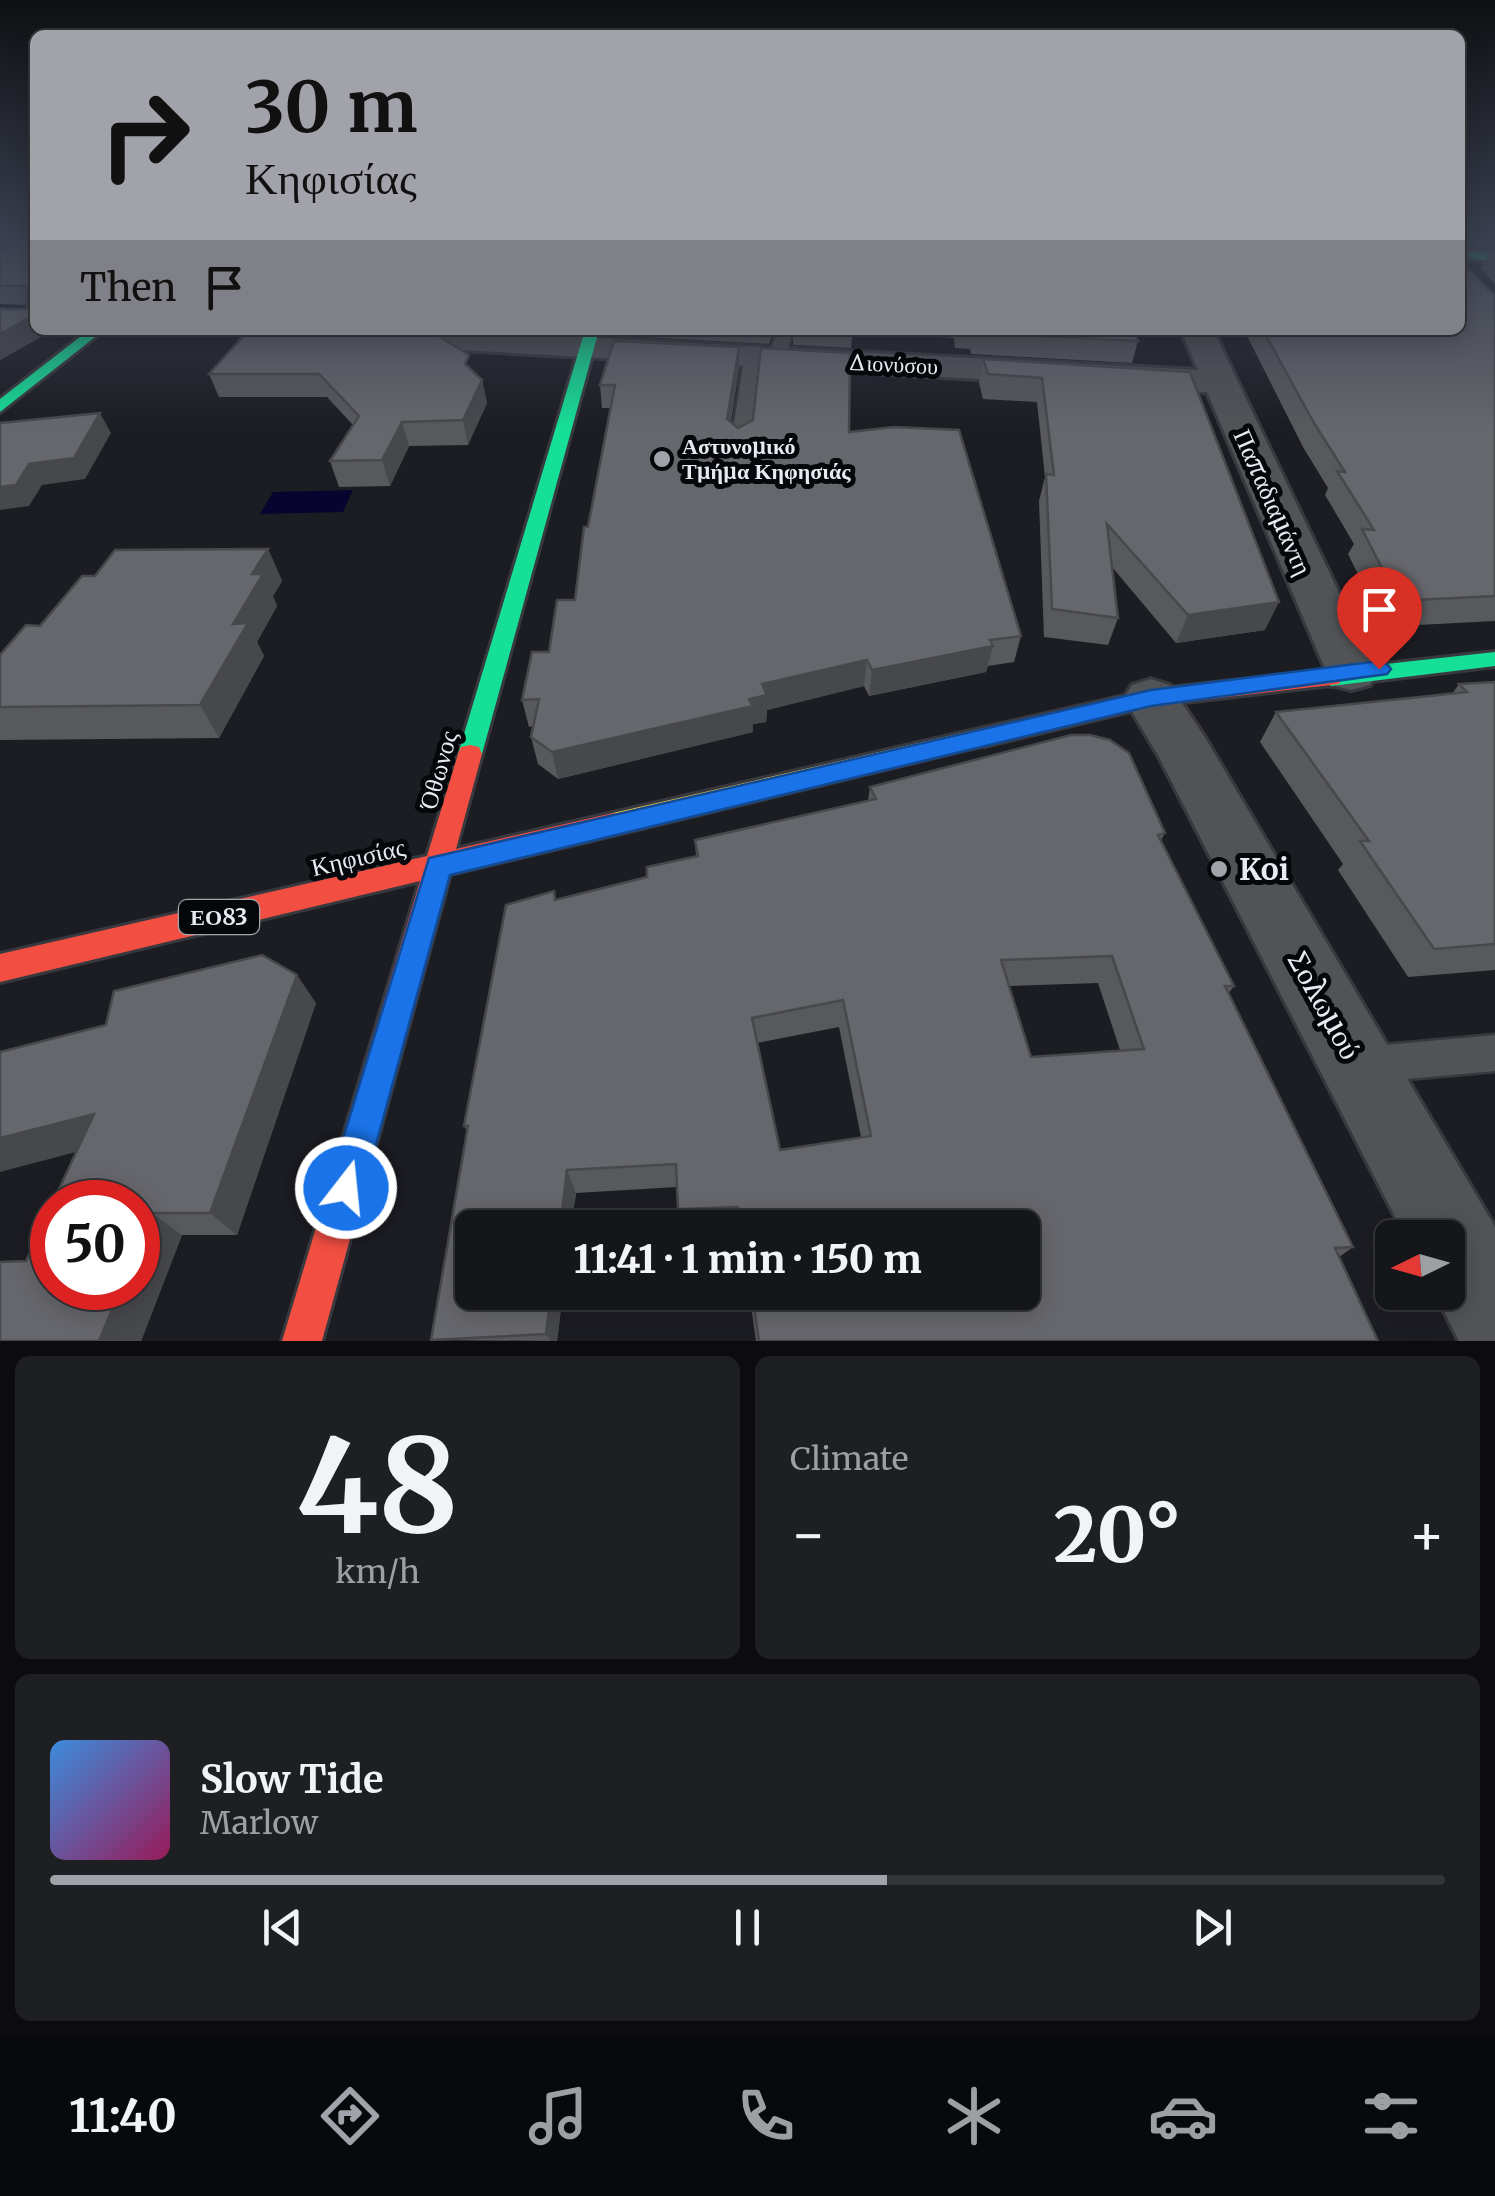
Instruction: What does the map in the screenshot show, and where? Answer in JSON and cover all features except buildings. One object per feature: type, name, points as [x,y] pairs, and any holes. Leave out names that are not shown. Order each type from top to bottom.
[{"type":"main road","points":[[0,407],[91,335]]},
{"type":"main road","name":"Όθωνος","points":[[302,1341],[590,339]]},
{"type":"main road","name":"Κηφισίας","points":[[0,968],[1151,698],[1495,658]]},
{"type":"street","name":"Διονύσου","points":[[446,335],[771,348],[1221,382]]},
{"type":"street","name":"Παπαδιαμάντη","points":[[1200,335],[1352,672]]},
{"type":"street","name":"Σολωμού","points":[[1151,698],[1184,751],[1495,1315]]},
{"type":"lane","points":[[740,443],[771,348]]},
{"type":"lane","points":[[1358,1065],[1495,1053]]},
{"type":"shaded area","points":[[353,490],[343,512],[260,514],[273,492]]},
{"type":"traffic: fast","points":[[0,407],[91,335]]},
{"type":"traffic: fast","points":[[470,754],[591,335]]},
{"type":"traffic: fast","points":[[1331,678],[1495,659]]},
{"type":"traffic: slow","points":[[613,824],[984,737]]},
{"type":"traffic: jam","points":[[984,737],[1151,698],[1331,678]]},
{"type":"traffic: jam","points":[[302,1341],[470,754]]},
{"type":"traffic: jam","points":[[0,968],[613,824]]},
{"type":"place","name":"Αστυνομικό Τμήμα Κηφησιάς","points":[[662,459]]},
{"type":"place","name":"Koi","points":[[1219,869]]},
{"type":"route","points":[[346,1188],[439,866],[1151,698],[1379,669]]}]
